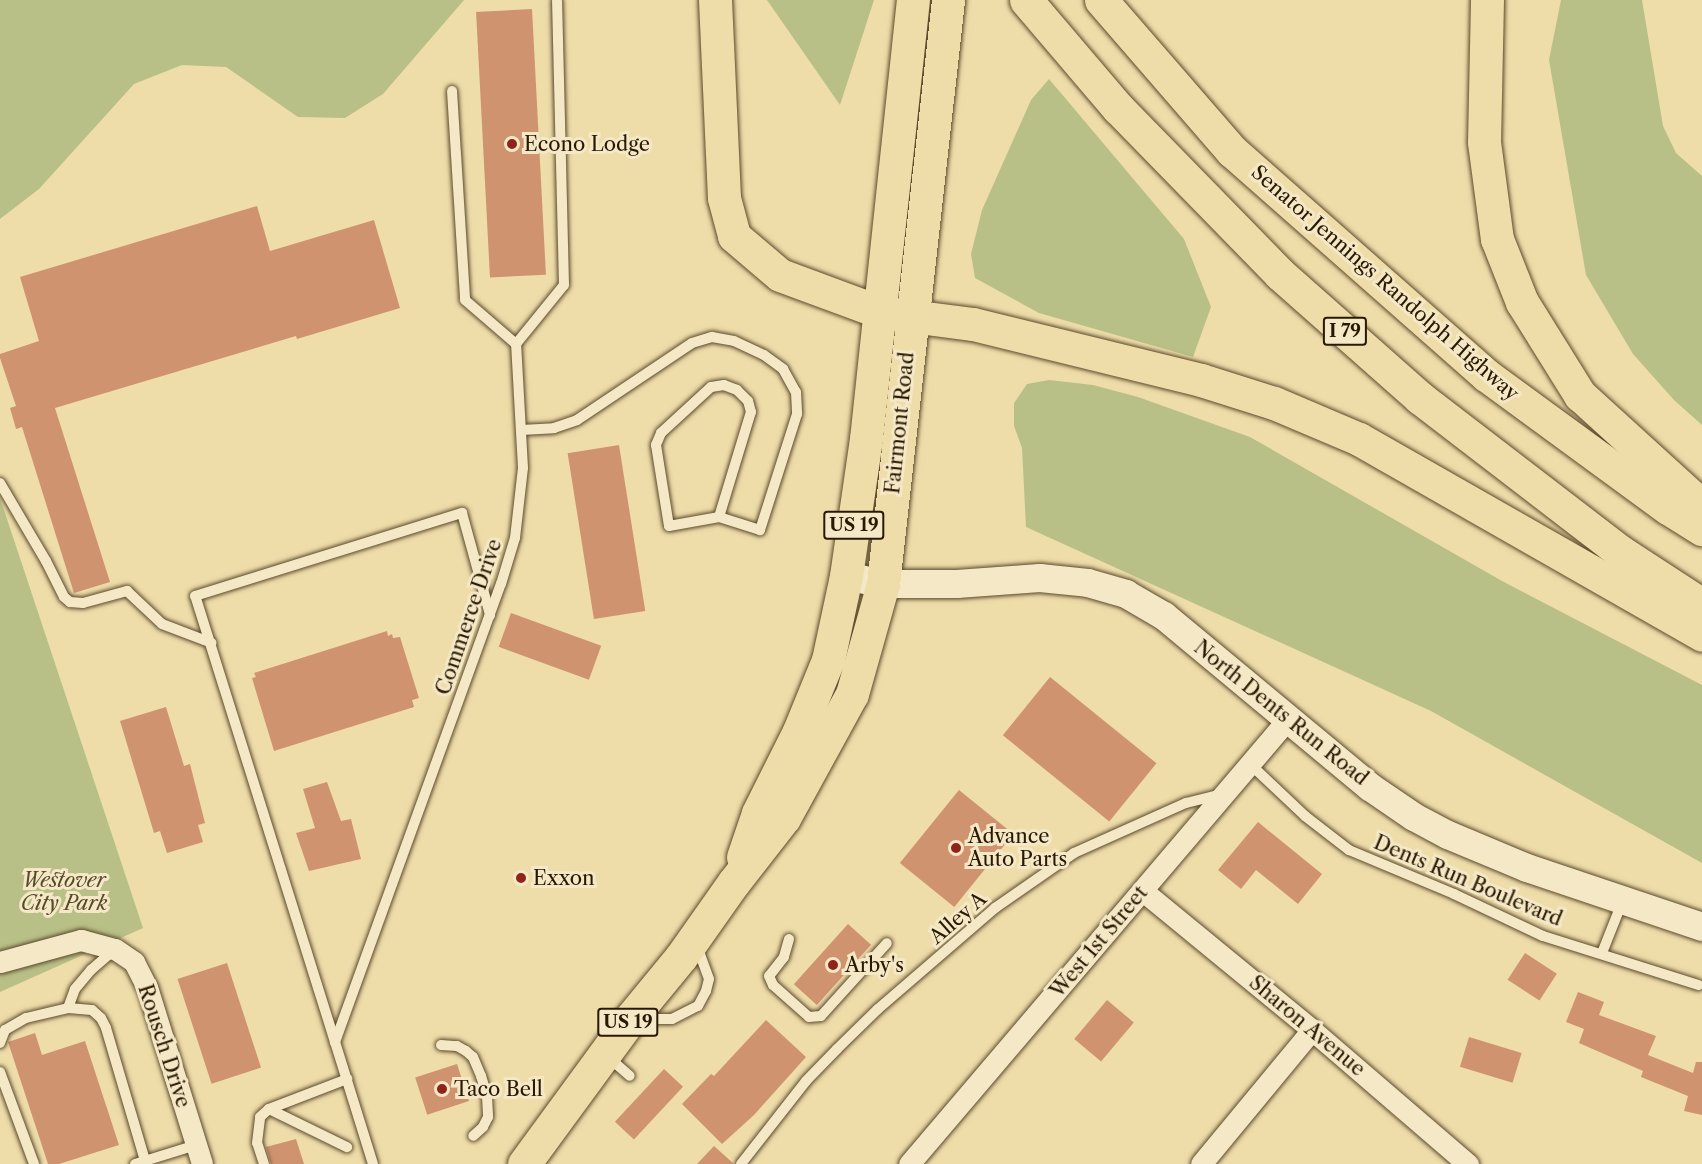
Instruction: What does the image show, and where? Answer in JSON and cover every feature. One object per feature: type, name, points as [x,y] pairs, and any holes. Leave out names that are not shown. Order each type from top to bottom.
[{"type":"main road","points":[[715,0],[724,198],[735,236],[780,275],[896,313],[973,324],[1201,380],[1274,403],[1359,439],[1702,635]]},
{"type":"main road","name":"Fairmont Road","points":[[524,1164],[630,1019],[694,939],[734,882],[784,818],[852,694],[883,584],[913,0]]},
{"type":"main road","name":"Fairmont Road","points":[[734,882],[758,813],[799,731],[828,660],[846,576],[866,439],[896,313],[948,0]]},
{"type":"main road","name":"Senator Jennings Randolph Highway","points":[[1101,0],[1232,151],[1478,367],[1668,508],[1702,529]]},
{"type":"main road","points":[[1487,0],[1484,142],[1497,238],[1522,302],[1580,395],[1702,506]]},
{"type":"main road","name":"I 79","points":[[1029,3],[1118,108],[1280,274],[1367,352],[1420,398],[1525,481],[1622,552],[1702,605]]},
{"type":"street","name":"North Dents Run Road","points":[[846,576],[883,584],[957,584],[1040,578],[1088,583],[1126,594],[1164,616],[1370,787],[1414,817],[1448,835],[1527,868],[1702,927]]},
{"type":"street","name":"West 1st Street","points":[[909,1164],[1287,720]]},
{"type":"street","name":"Sharon Avenue","points":[[1143,891],[1312,1030],[1468,1164]]},
{"type":"street","name":"Rousch Drive","points":[[0,962],[81,940],[115,949],[134,962],[147,987],[199,1154]]},
{"type":"street","points":[[1201,1164],[1312,1030]]},
{"type":"lane","points":[[452,91],[465,300],[516,344],[564,285],[557,1]]},
{"type":"lane","points":[[521,430],[554,428],[577,420],[692,343],[712,337],[734,341],[764,355],[783,369],[796,392],[797,414],[760,530],[719,517],[669,526],[656,445],[661,434],[711,387],[724,385],[737,390],[748,401],[751,412],[719,517]]},
{"type":"lane","name":"Commerce Drive","points":[[335,1042],[490,615],[515,538],[523,468],[516,344]]},
{"type":"lane","points":[[0,483],[46,561],[64,597],[70,602],[83,603],[127,591],[162,624],[212,643]]},
{"type":"lane","points":[[373,1164],[212,643],[195,596],[462,513],[490,615]]},
{"type":"lane","name":"Dents Run Boulevard","points":[[1250,764],[1305,816],[1349,850],[1454,894],[1543,936],[1698,985]]},
{"type":"lane","name":"Alley A","points":[[741,1164],[806,1081],[837,1049],[878,1009],[995,908],[1074,853],[1186,803],[1223,793]]},
{"type":"lane","points":[[1602,953],[1623,899]]},
{"type":"lane","points":[[630,1019],[672,1019],[698,1006],[706,992],[709,979],[694,939]]},
{"type":"lane","points":[[789,939],[784,957],[769,976],[772,985],[809,1017],[820,1016],[887,943]]},
{"type":"lane","points":[[68,1008],[75,988],[115,949]]},
{"type":"lane","points":[[0,1044],[5,1030],[26,1018],[68,1008],[92,1010],[101,1018],[142,1163],[199,1154]]},
{"type":"lane","points":[[441,1046],[457,1046],[466,1051],[473,1057],[481,1076],[487,1096],[488,1117],[483,1127],[473,1136]]},
{"type":"lane","points":[[605,1054],[630,1076]]},
{"type":"lane","points":[[0,1071],[34,1164]]},
{"type":"lane","points":[[264,1164],[258,1143],[260,1117],[269,1109],[347,1079]]},
{"type":"lane","points":[[269,1109],[347,1147]]},
{"type":"green space","points":[[0,0],[464,0],[383,94],[345,118],[298,117],[226,67],[182,65],[134,84],[39,189],[0,219]]},
{"type":"green space","points":[[767,0],[874,0],[840,105]]},
{"type":"green space","points":[[1561,0],[1642,0],[1663,126],[1676,153],[1702,176],[1702,425],[1674,400],[1633,354],[1586,275],[1549,60]]},
{"type":"green space","points":[[1049,79],[1184,239],[1211,307],[1193,357],[1039,313],[975,278],[971,254],[982,210],[1031,100]]},
{"type":"green space","points":[[1049,380],[1093,385],[1138,397],[1250,437],[1502,581],[1702,685],[1702,863],[1431,711],[1026,527],[1022,448],[1014,426],[1014,403],[1027,384]]},
{"type":"green space","name":"Westover City Park","points":[[0,498],[143,928],[0,992]]},
{"type":"building","name":"Econo Lodge","points":[[532,9],[546,275],[490,278],[476,12]]},
{"type":"building","points":[[257,206],[270,251],[374,220],[400,308],[297,339],[296,336],[55,408],[110,582],[74,593],[22,427],[16,429],[10,408],[16,406],[0,358],[0,354],[39,341],[20,277]]},
{"type":"building","points":[[619,445],[645,611],[594,619],[568,453]]},
{"type":"building","points":[[511,613],[601,646],[589,680],[499,647]]},
{"type":"building","points":[[387,631],[388,636],[392,634],[393,638],[400,637],[419,698],[412,700],[414,707],[274,751],[252,678],[256,677],[254,673]]},
{"type":"building","points":[[1050,677],[1156,763],[1109,822],[1003,735]]},
{"type":"building","points":[[166,707],[184,766],[190,764],[205,823],[198,825],[203,842],[167,853],[160,831],[154,833],[120,721]]},
{"type":"building","points":[[327,782],[341,821],[351,819],[361,859],[309,871],[296,833],[315,828],[303,789]]},
{"type":"building","name":"Advance Auto Parts","points":[[959,790],[1013,834],[954,907],[900,863]]},
{"type":"building","points":[[1258,822],[1322,874],[1298,904],[1256,870],[1241,889],[1218,870]]},
{"type":"building","name":"Arby's","points":[[848,924],[871,945],[817,1005],[794,984]]},
{"type":"building","points":[[1525,953],[1557,974],[1539,1001],[1508,980]]},
{"type":"building","points":[[227,963],[261,1068],[212,1084],[178,979]]},
{"type":"building","points":[[1578,992],[1604,1002],[1599,1015],[1656,1036],[1648,1055],[1693,1073],[1696,1062],[1702,1062],[1702,1115],[1684,1111],[1688,1096],[1641,1077],[1643,1071],[1579,1043],[1584,1029],[1566,1022]]},
{"type":"building","points":[[1107,1000],[1134,1022],[1101,1062],[1074,1039]]},
{"type":"building","points":[[766,1020],[806,1057],[754,1115],[722,1144],[682,1104],[711,1074],[714,1076]]},
{"type":"building","points":[[35,1033],[42,1055],[85,1041],[119,1145],[59,1164],[48,1164],[8,1042]]},
{"type":"building","points":[[1469,1037],[1522,1053],[1513,1083],[1460,1067]]},
{"type":"building","name":"Taco Bell","points":[[457,1064],[469,1101],[427,1115],[415,1078]]},
{"type":"building","points":[[664,1069],[683,1087],[634,1139],[615,1122]]},
{"type":"building","points":[[296,1139],[304,1164],[271,1164],[266,1147]]},
{"type":"building","points":[[714,1146],[734,1164],[697,1164]]},
{"type":"place","name":"Econo Lodge","points":[[512,144]]},
{"type":"place","name":"Advance Auto Parts","points":[[956,848]]},
{"type":"place","name":"Exxon","points":[[521,878]]},
{"type":"place","name":"Arby's","points":[[833,965]]},
{"type":"place","name":"Taco Bell","points":[[442,1089]]}]
